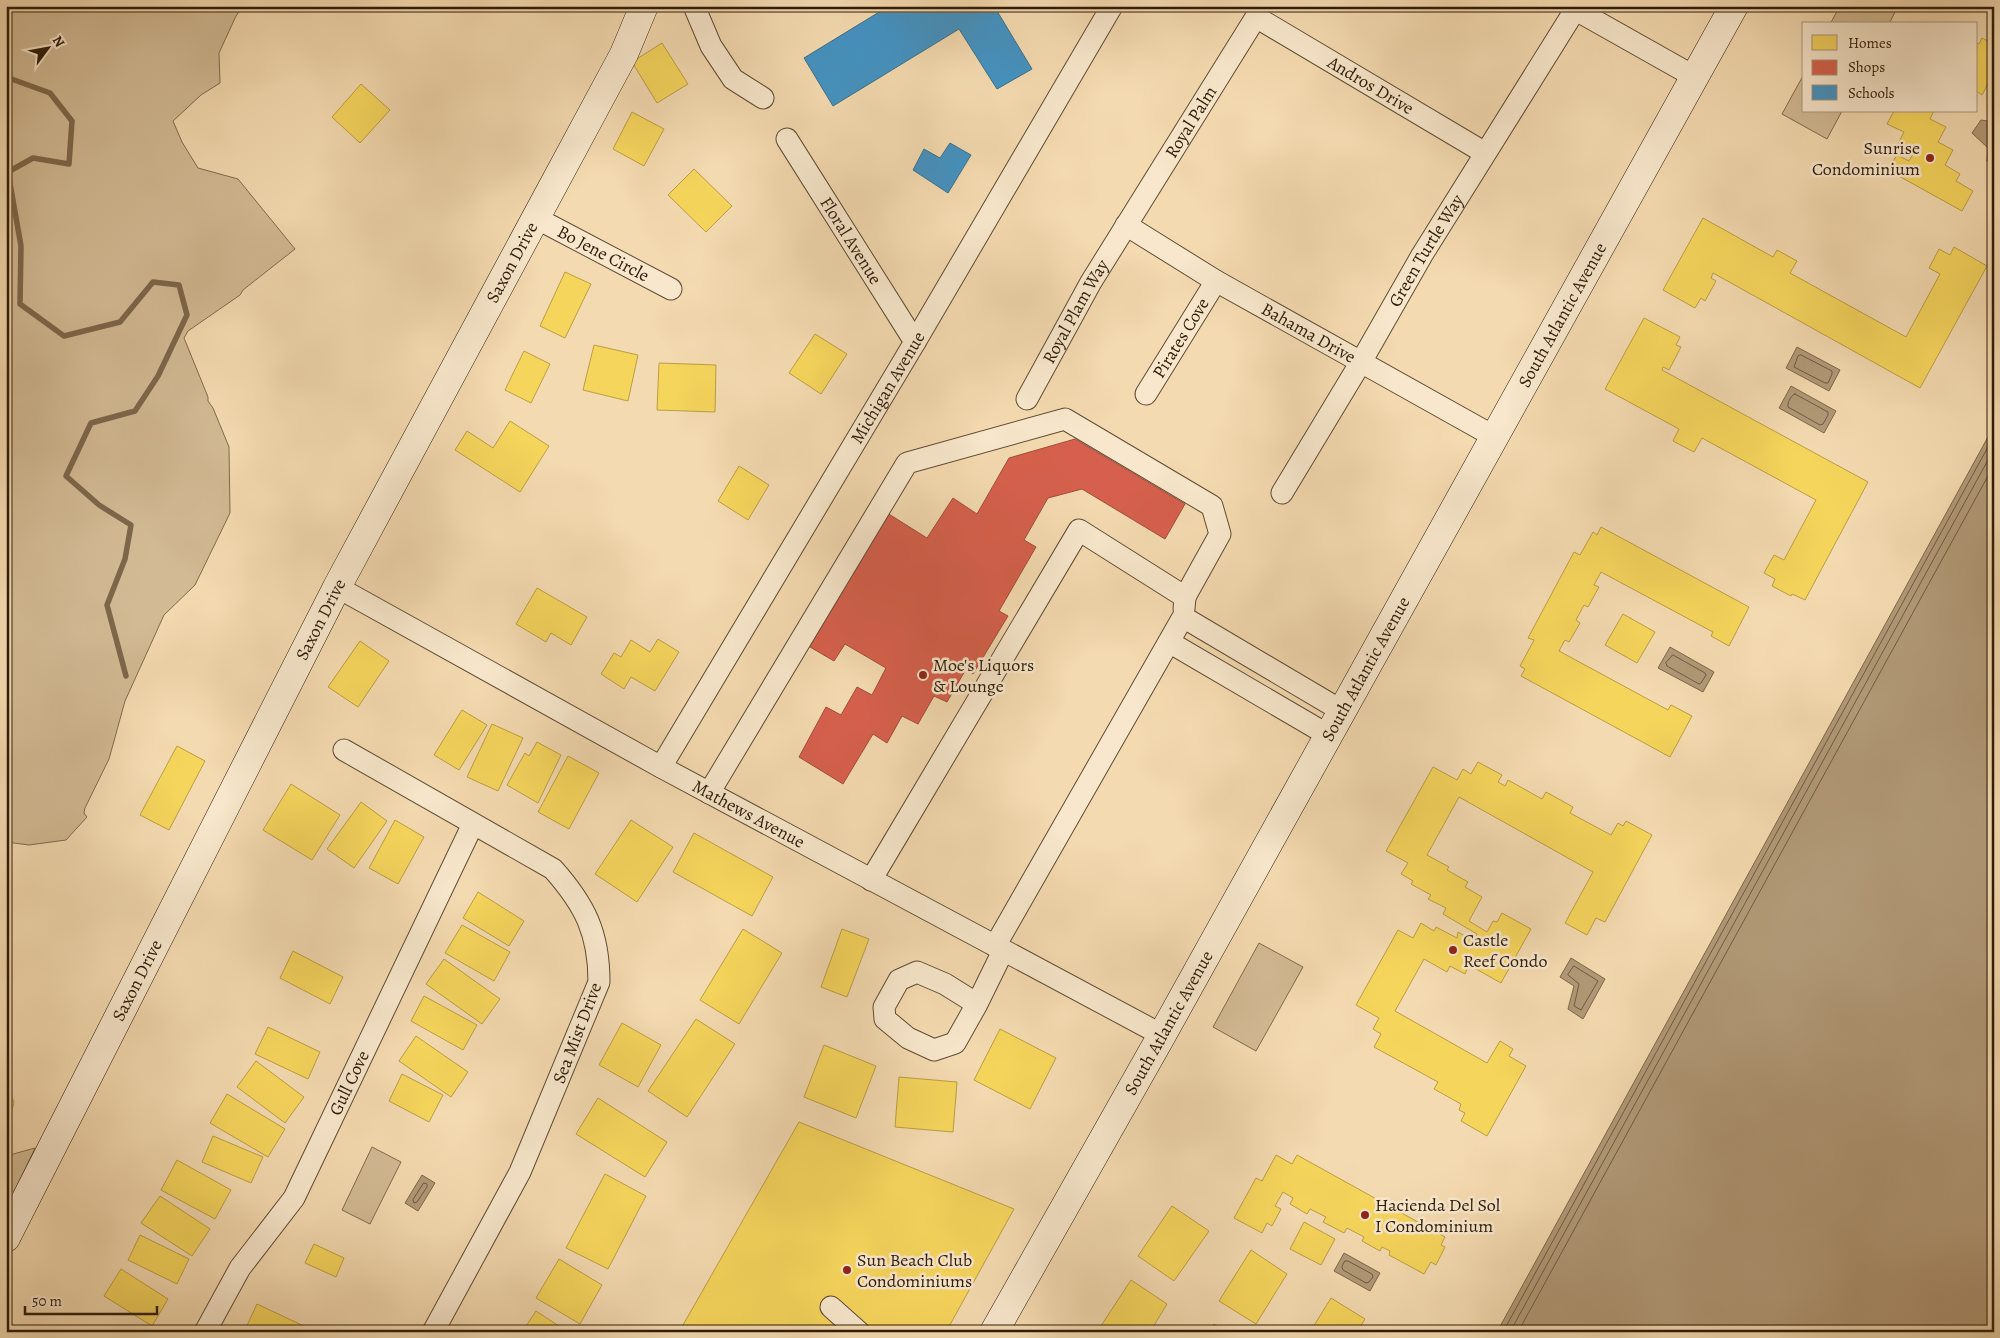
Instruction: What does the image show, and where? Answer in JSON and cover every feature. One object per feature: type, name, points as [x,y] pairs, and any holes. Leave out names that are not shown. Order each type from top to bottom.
[{"type":"street","name":"Saxon Drive","points":[[6,1238],[337,587],[624,54],[644,6]]},
{"type":"street","points":[[694,6],[711,46],[733,79],[763,98]]},
{"type":"street","name":"Michigan Avenue","points":[[661,767],[915,342],[1112,6]]},
{"type":"street","name":"South Atlantic Avenue","points":[[994,1332],[1162,1035],[1734,6]]},
{"type":"street","points":[[1572,8],[1694,77]]},
{"type":"street","name":"Green Turtle Way","points":[[1282,493],[1361,362],[1422,255],[1572,8]]},
{"type":"street","name":"Andros Drive","points":[[1256,17],[1485,153]]},
{"type":"street","name":"Royal Palm","points":[[1126,225],[1256,17]]},
{"type":"street","name":"Floral Avenue","points":[[788,139],[915,342]]},
{"type":"street","name":"Bo Jene Circle","points":[[536,218],[672,289]]},
{"type":"street","name":"Bahama Drive","points":[[1126,225],[1216,281],[1495,437]]},
{"type":"street","name":"Royal Plam Way","points":[[1027,399],[1091,282],[1126,225]]},
{"type":"street","name":"Pirates Cove","points":[[1146,394],[1216,281]]},
{"type":"street","points":[[709,793],[906,463],[1065,419],[1212,506],[1220,534],[1169,642],[999,949],[977,1004]]},
{"type":"street","points":[[871,880],[1079,530],[1184,607],[1342,711]]},
{"type":"street","name":"Mathews Avenue","points":[[337,587],[661,767],[1162,1035]]},
{"type":"street","points":[[1169,642],[1328,735]]},
{"type":"street","name":"Sea Mist Drive","points":[[344,750],[553,869],[573,891],[590,923],[599,959],[599,982],[520,1172],[433,1332]]},
{"type":"street","name":"Gull Cove","points":[[205,1332],[240,1268],[294,1198],[473,824]]},
{"type":"street","points":[[831,1307],[859,1332]]},
{"type":"shaded area","points":[[6,6],[243,6],[236,16],[219,53],[220,83],[201,95],[173,121],[182,142],[198,168],[238,179],[295,249],[243,290],[240,295],[188,331],[184,338],[208,401],[213,408],[229,447],[230,513],[195,585],[164,615],[125,701],[109,759],[85,808],[84,813],[87,817],[66,840],[29,845],[6,842]]},
{"type":"shaded area","points":[[1840,6],[1898,6],[1890,22],[1831,22]]},
{"type":"shaded area","points":[[1802,78],[1802,112],[1841,112],[1827,139],[1782,114]]},
{"type":"shaded area","points":[[1259,943],[1303,967],[1256,1051],[1213,1027]]},
{"type":"shaded area","points":[[372,1147],[401,1162],[370,1224],[342,1210]]},
{"type":"shaded area","points":[[35,1148],[6,1209],[6,1156]]},
{"type":"water","points":[[1981,120],[1994,122],[1994,161],[1987,161],[1988,148],[1972,133]]},
{"type":"water","points":[[1797,347],[1840,370],[1829,391],[1786,368]]},
{"type":"water","points":[[1791,386],[1836,411],[1824,433],[1779,408]]},
{"type":"water","points":[[1994,426],[1994,1332],[1497,1332]]},
{"type":"water","points":[[1670,647],[1714,672],[1703,692],[1658,668]]},
{"type":"water","points":[[1571,958],[1605,979],[1583,1019],[1568,1009],[1574,986],[1560,977]]},
{"type":"water","points":[[422,1175],[435,1183],[418,1211],[405,1203]]},
{"type":"water","points":[[1344,1253],[1380,1273],[1370,1291],[1334,1271]]},
{"type":"building: Homes","points":[[1982,38],[1994,44],[1994,82],[1990,80],[1982,95],[1978,92],[1979,44]]},
{"type":"building: Homes","points":[[662,43],[688,84],[657,103],[632,62]]},
{"type":"building: Homes","points":[[361,84],[390,110],[360,143],[332,117]]},
{"type":"building: Homes","points":[[632,112],[664,129],[644,166],[613,149]]},
{"type":"building: Homes","name":"Sunrise Condominium","points":[[1893,112],[1934,112],[1930,119],[1946,127],[1938,142],[1953,150],[1945,165],[1960,174],[1956,181],[1973,191],[1962,211],[1888,170],[1897,155],[1909,161],[1913,154],[1897,146],[1904,132],[1887,124]]},
{"type":"building: Homes","points":[[694,169],[732,206],[706,232],[668,195]]},
{"type":"building: Homes","points":[[1703,218],[1773,257],[1777,250],[1797,261],[1790,273],[1906,337],[1940,274],[1929,268],[1939,249],[1950,255],[1954,247],[1987,266],[1920,388],[1713,273],[1711,278],[1716,281],[1705,301],[1701,298],[1695,308],[1663,290]]},
{"type":"building: Homes","points":[[565,272],[591,284],[565,338],[540,326]]},
{"type":"building: Homes","points":[[1644,318],[1680,337],[1676,345],[1681,347],[1669,370],[1663,367],[1662,370],[1868,482],[1805,600],[1792,594],[1791,596],[1772,586],[1775,579],[1764,573],[1774,555],[1784,560],[1816,500],[1702,438],[1694,452],[1673,441],[1679,429],[1605,389]]},
{"type":"building: Homes","points":[[815,334],[847,354],[821,394],[789,373]]},
{"type":"building: Homes","points":[[594,345],[638,355],[628,401],[583,390]]},
{"type":"building: Homes","points":[[524,351],[550,364],[531,403],[505,390]]},
{"type":"building: Homes","points":[[659,363],[716,365],[715,412],[657,410]]},
{"type":"building: Homes","points":[[510,421],[549,446],[520,492],[455,450],[467,431],[493,448]]},
{"type":"building: Homes","points":[[739,466],[769,485],[748,520],[718,501]]},
{"type":"building: Homes","points":[[1601,527],[1749,607],[1729,646],[1711,636],[1713,632],[1601,572],[1594,585],[1599,587],[1588,607],[1584,605],[1576,620],[1580,623],[1569,642],[1565,640],[1559,651],[1668,710],[1671,705],[1692,716],[1670,757],[1521,676],[1525,669],[1520,666],[1534,640],[1528,638],[1574,552],[1580,555],[1593,532],[1597,535]]},
{"type":"building: Homes","points":[[537,588],[587,617],[571,645],[551,633],[546,642],[516,624]]},
{"type":"building: Homes","points":[[1623,614],[1655,632],[1637,663],[1605,645]]},
{"type":"building: Homes","points":[[658,639],[679,652],[655,691],[631,677],[624,689],[601,674],[614,653],[621,657],[631,640],[650,652]]},
{"type":"building: Homes","points":[[360,641],[389,661],[358,707],[328,687]]},
{"type":"building: Homes","points":[[462,710],[487,725],[459,770],[434,755]]},
{"type":"building: Homes","points":[[492,724],[523,738],[498,791],[467,777]]},
{"type":"building: Homes","points":[[537,742],[561,755],[538,803],[507,785],[525,753],[529,756]]},
{"type":"building: Homes","points":[[177,746],[205,761],[169,830],[140,815]]},
{"type":"building: Homes","points":[[568,756],[599,773],[569,829],[538,812]]},
{"type":"building: Homes","name":"Castle Reef Condo","points":[[1478,762],[1502,775],[1498,782],[1505,786],[1508,780],[1542,799],[1546,792],[1573,807],[1570,813],[1611,835],[1618,823],[1623,826],[1626,821],[1652,835],[1605,922],[1596,918],[1587,935],[1565,923],[1593,872],[1459,797],[1427,855],[1449,867],[1447,870],[1468,882],[1465,887],[1482,897],[1469,921],[1487,932],[1493,921],[1497,922],[1502,913],[1531,929],[1501,983],[1469,965],[1465,974],[1450,966],[1447,972],[1424,959],[1395,1011],[1487,1063],[1500,1041],[1513,1049],[1509,1056],[1526,1066],[1487,1136],[1461,1121],[1465,1113],[1459,1110],[1461,1104],[1434,1089],[1438,1082],[1374,1047],[1381,1034],[1373,1029],[1379,1018],[1356,1005],[1398,930],[1413,938],[1421,923],[1434,931],[1436,927],[1457,938],[1458,932],[1473,941],[1477,934],[1443,914],[1446,908],[1428,899],[1431,895],[1411,884],[1413,881],[1401,874],[1408,863],[1386,851],[1433,767],[1457,780],[1463,769],[1471,774]]},
{"type":"building: Homes","points":[[291,784],[340,815],[312,860],[263,830]]},
{"type":"building: Homes","points":[[361,802],[387,821],[354,868],[327,849]]},
{"type":"building: Homes","points":[[395,820],[424,837],[398,884],[369,868]]},
{"type":"building: Homes","points":[[631,820],[673,847],[637,902],[595,874]]},
{"type":"building: Homes","points":[[694,833],[773,877],[752,916],[673,872]]},
{"type":"building: Homes","points":[[478,892],[524,921],[509,946],[463,918]]},
{"type":"building: Homes","points":[[462,925],[510,952],[494,981],[445,953]]},
{"type":"building: Homes","points":[[743,929],[782,953],[739,1024],[700,1000]]},
{"type":"building: Homes","points":[[842,929],[869,939],[847,997],[821,987]]},
{"type":"building: Homes","points":[[293,951],[343,977],[330,1004],[280,978]]},
{"type":"building: Homes","points":[[444,959],[500,999],[482,1024],[426,984]]},
{"type":"building: Homes","points":[[424,996],[477,1025],[463,1050],[411,1021]]},
{"type":"building: Homes","points":[[696,1019],[735,1044],[687,1117],[648,1091]]},
{"type":"building: Homes","points":[[622,1023],[661,1045],[638,1087],[599,1065]]},
{"type":"building: Homes","points":[[268,1027],[320,1052],[308,1079],[255,1054]]},
{"type":"building: Homes","points":[[1000,1029],[1056,1058],[1030,1109],[974,1080]]},
{"type":"building: Homes","points":[[416,1036],[468,1072],[451,1097],[399,1061]]},
{"type":"building: Homes","points":[[824,1045],[876,1066],[856,1118],[804,1097]]},
{"type":"building: Homes","points":[[256,1061],[304,1097],[285,1123],[237,1087]]},
{"type":"building: Homes","points":[[402,1074],[443,1095],[429,1122],[389,1101]]},
{"type":"building: Homes","points":[[899,1077],[957,1082],[953,1132],[895,1127]]},
{"type":"building: Homes","points":[[6,1083],[14,1102],[6,1135]]},
{"type":"building: Homes","points":[[227,1094],[285,1129],[268,1157],[210,1123]]},
{"type":"building: Homes","points":[[598,1098],[667,1142],[645,1177],[576,1134]]},
{"type":"building: Homes","name":"Sun Beach Club Condominiums","points":[[799,1122],[1014,1209],[946,1332],[679,1332]]},
{"type":"building: Homes","points":[[213,1136],[263,1157],[251,1183],[202,1162]]},
{"type":"building: Homes","name":"Hacienda Del Sol I Condominium","points":[[1276,1155],[1292,1164],[1297,1155],[1445,1237],[1441,1245],[1445,1247],[1436,1265],[1431,1262],[1424,1274],[1389,1255],[1390,1251],[1382,1247],[1380,1251],[1362,1241],[1364,1237],[1347,1228],[1344,1233],[1323,1222],[1326,1217],[1310,1209],[1307,1214],[1290,1204],[1293,1198],[1283,1192],[1275,1206],[1281,1209],[1272,1226],[1267,1223],[1262,1233],[1234,1218],[1256,1178],[1262,1181]]},
{"type":"building: Homes","points":[[177,1160],[231,1190],[215,1219],[161,1190]]},
{"type":"building: Homes","points":[[605,1174],[646,1196],[608,1269],[566,1248]]},
{"type":"building: Homes","points":[[160,1196],[210,1229],[192,1256],[141,1223]]},
{"type":"building: Homes","points":[[1172,1206],[1209,1231],[1174,1281],[1138,1256]]},
{"type":"building: Homes","points":[[1304,1222],[1335,1239],[1321,1265],[1290,1249]]},
{"type":"building: Homes","points":[[140,1235],[189,1259],[177,1284],[128,1260]]},
{"type":"building: Homes","points":[[314,1244],[344,1258],[336,1277],[305,1263]]},
{"type":"building: Homes","points":[[1251,1250],[1287,1274],[1256,1324],[1219,1301]]},
{"type":"building: Homes","points":[[559,1259],[602,1285],[580,1324],[536,1298]]},
{"type":"building: Homes","points":[[121,1269],[168,1299],[152,1326],[104,1296]]},
{"type":"building: Homes","points":[[1131,1280],[1167,1304],[1150,1332],[1097,1332]]},
{"type":"building: Homes","points":[[1331,1298],[1365,1319],[1357,1332],[1310,1332]]},
{"type":"building: Homes","points":[[257,1304],[306,1327],[304,1332],[244,1332]]},
{"type":"building: Homes","points":[[536,1311],[568,1332],[522,1332]]},
{"type":"building: Homes","points":[[1214,1324],[1225,1332],[1208,1332]]},
{"type":"building: Shops","points":[[1075,439],[1185,504],[1165,539],[1082,489],[1048,498],[1024,540],[1036,547],[999,611],[1008,616],[973,674],[966,669],[947,702],[934,696],[918,724],[902,716],[887,743],[873,734],[843,784],[799,757],[826,707],[841,715],[857,687],[872,695],[886,668],[845,644],[834,661],[805,644],[884,511],[927,538],[953,498],[977,514],[1009,458]]},
{"type":"building: Schools","points":[[889,6],[994,6],[1032,69],[997,89],[959,29],[833,106],[804,58]]},
{"type":"building: Schools","points":[[950,143],[971,155],[948,193],[913,170],[924,149],[940,158]]},
{"type":"waterway","points":[[6,77],[50,93],[72,121],[69,164],[33,158],[8,172],[21,246],[20,304],[64,336],[120,322],[153,282],[179,285],[187,315],[158,376],[135,411],[91,423],[66,476],[99,505],[131,525],[125,559],[107,605],[126,676]]},
{"type":"place","name":"Sunrise Condominium","points":[[1930,158]]},
{"type":"place","name":"Moe's Liquors & Lounge","points":[[923,675]]},
{"type":"place","name":"Castle Reef Condo","points":[[1453,950]]},
{"type":"place","name":"Hacienda Del Sol I Condominium","points":[[1365,1215]]},
{"type":"place","name":"Sun Beach Club Condominiums","points":[[847,1270]]}]
